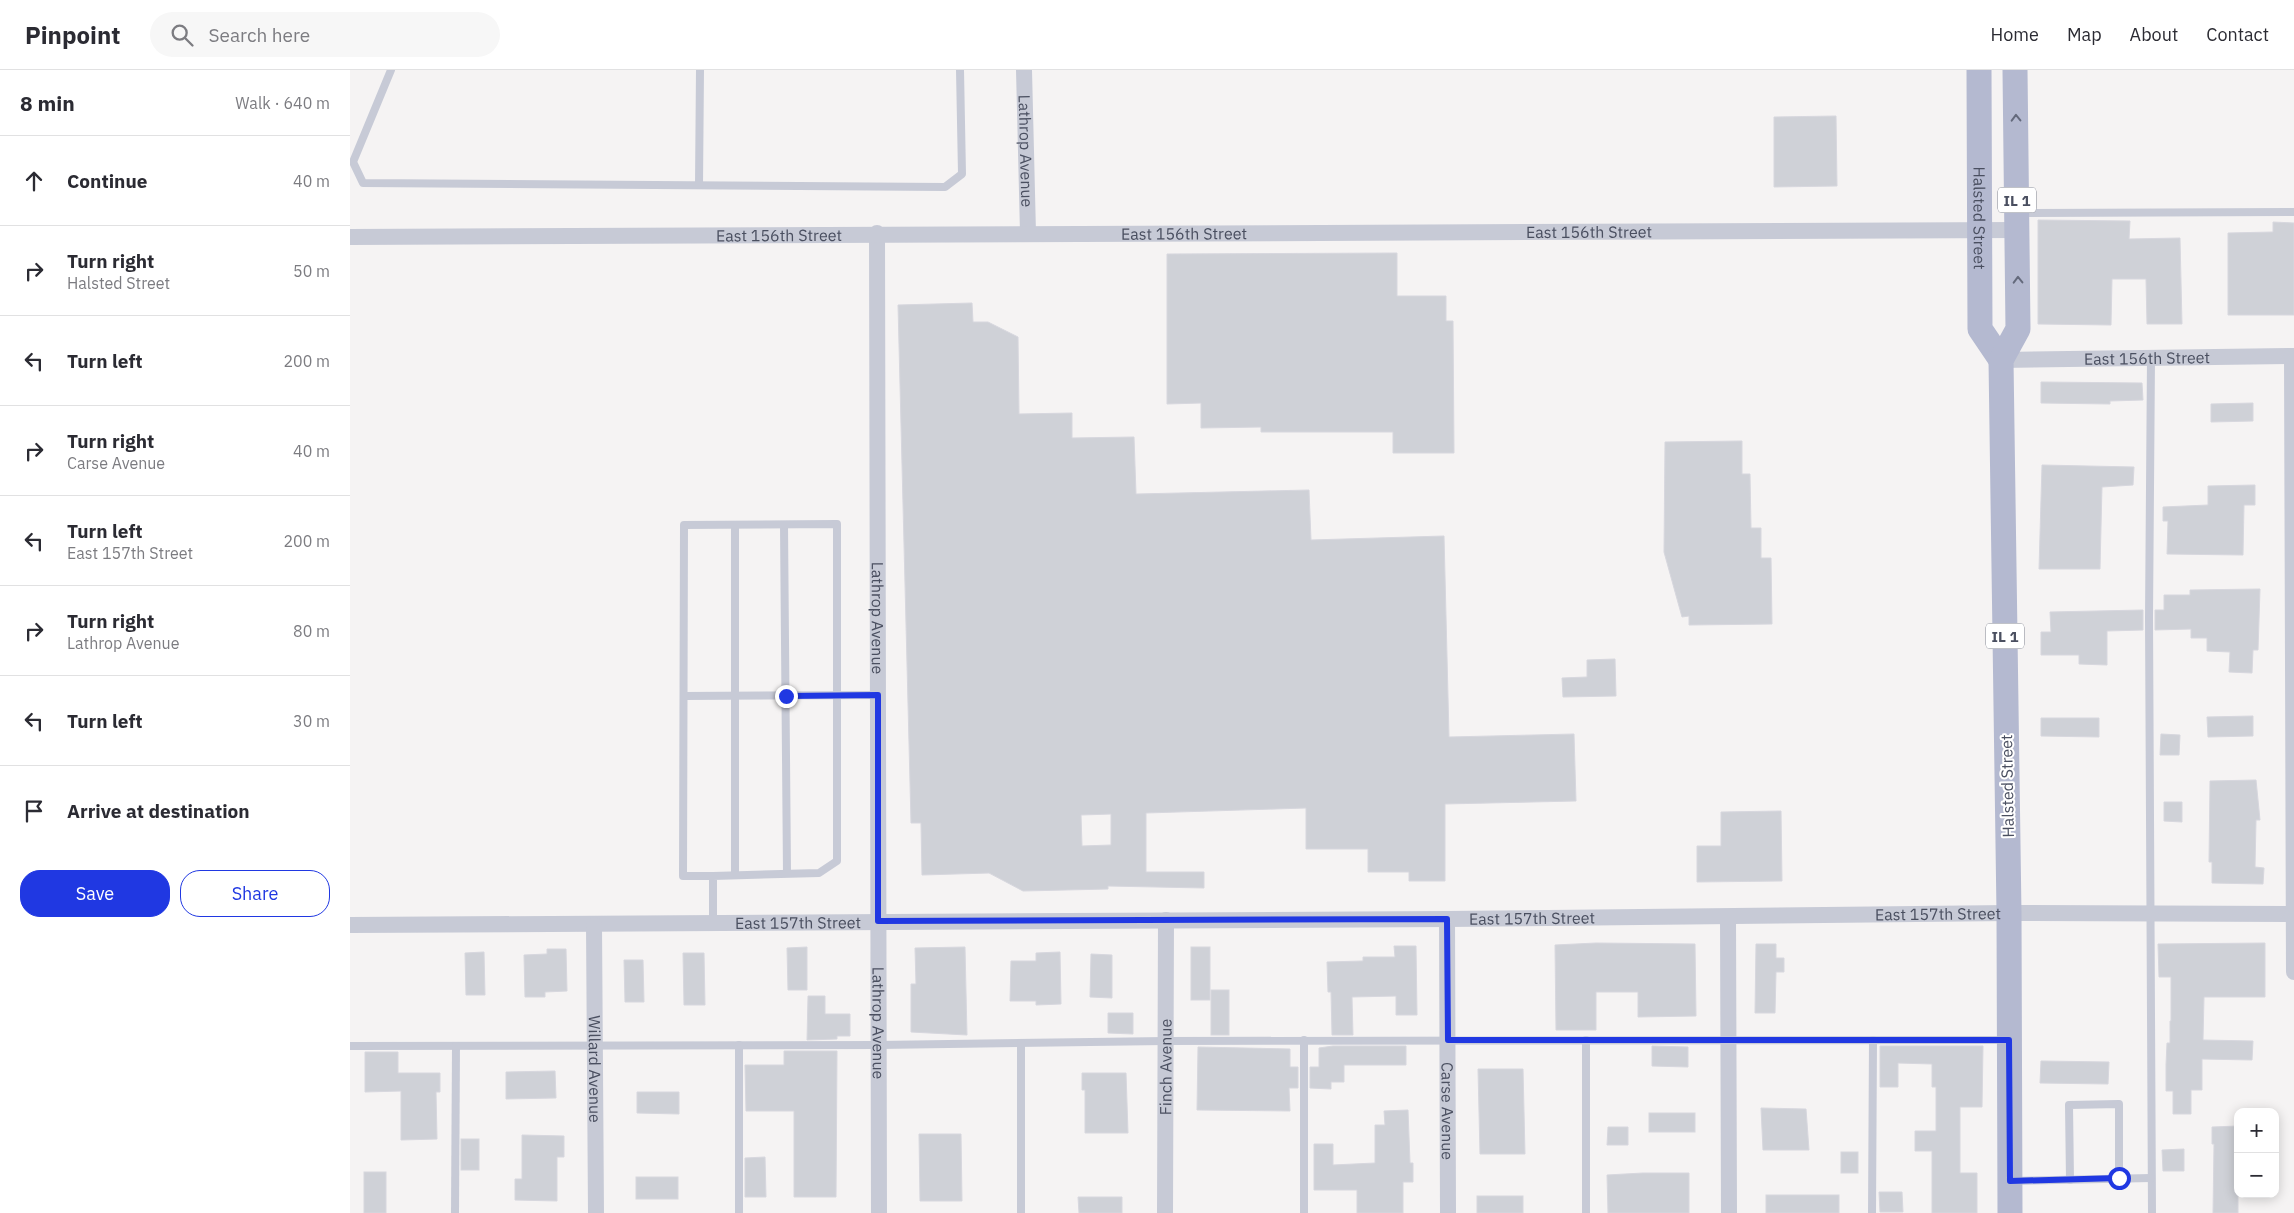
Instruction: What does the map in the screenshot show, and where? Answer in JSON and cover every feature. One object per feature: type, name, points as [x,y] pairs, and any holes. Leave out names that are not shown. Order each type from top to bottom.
[{"type":"main road","name":"Halsted Street","points":[[1979,70],[1980,329],[2001,360]]},
{"type":"main road","name":"Halsted Street","points":[[2010,1213],[2009,913],[2001,360],[2018,329],[2015,70]]},
{"type":"street","name":"Lathrop Avenue","points":[[1024,70],[1028,233]]},
{"type":"street","name":"East 156th Street","points":[[350,237],[1980,230],[2017,221]]},
{"type":"street","name":"Lathrop Avenue","points":[[877,234],[879,1213]]},
{"type":"street","name":"East 156th Street","points":[[2001,360],[2293,356]]},
{"type":"street","points":[[2293,356],[2294,972]]},
{"type":"street","name":"East 157th Street","points":[[350,925],[594,926],[878,921],[1447,919],[2009,913],[2294,914]]},
{"type":"street","points":[[1728,917],[1729,1213]]},
{"type":"street","name":"Carse Avenue","points":[[1447,919],[1448,1213]]},
{"type":"street","name":"Finch Avenue","points":[[1165,1213],[1166,920]]},
{"type":"street","name":"Willard Avenue","points":[[594,926],[596,1213]]},
{"type":"lane","points":[[391,70],[353,162],[363,183],[945,187],[962,174],[960,70]]},
{"type":"lane","points":[[699,186],[700,70]]},
{"type":"lane","points":[[2017,221],[2294,212]]},
{"type":"lane","points":[[2152,358],[2149,608],[2152,1213]]},
{"type":"lane","points":[[837,524],[837,861],[818,873],[684,876],[684,525],[735,525],[837,524]]},
{"type":"lane","points":[[735,525],[735,875]]},
{"type":"lane","points":[[784,525],[787,874]]},
{"type":"lane","points":[[684,696],[878,695]]},
{"type":"lane","points":[[712,924],[713,876]]},
{"type":"lane","points":[[350,1046],[879,1045],[1304,1040],[2009,1040]]},
{"type":"lane","points":[[1304,1040],[1304,1213]]},
{"type":"lane","points":[[1586,1040],[1586,1213]]},
{"type":"lane","points":[[1872,1213],[1873,1040]]},
{"type":"lane","points":[[1021,1043],[1021,1213]]},
{"type":"lane","points":[[739,1045],[739,1213]]},
{"type":"lane","points":[[455,1213],[456,1046]]},
{"type":"lane","points":[[2070,1180],[2069,1105],[2119,1104],[2119,1178]]},
{"type":"lane","points":[[2010,1181],[2152,1178]]},
{"type":"building","points":[[1836,116],[1837,186],[1774,187],[1774,117]]},
{"type":"building","points":[[2038,220],[2130,221],[2129,239],[2180,238],[2182,324],[2147,324],[2146,279],[2112,279],[2111,325],[2038,324]]},
{"type":"building","points":[[2273,222],[2294,223],[2294,315],[2228,315],[2228,233],[2273,232]]},
{"type":"building","points":[[1397,253],[1397,296],[1446,296],[1446,321],[1453,321],[1454,453],[1393,453],[1393,432],[1261,432],[1261,427],[1201,428],[1201,403],[1167,404],[1167,254]]},
{"type":"building","points":[[972,303],[973,322],[988,322],[1018,337],[1019,414],[1072,413],[1072,438],[1134,437],[1136,494],[1309,490],[1311,540],[1444,536],[1449,737],[1574,734],[1576,801],[1445,804],[1445,881],[1409,881],[1409,872],[1368,872],[1368,849],[1306,849],[1306,808],[1146,813],[1146,872],[1204,872],[1204,888],[1108,886],[1108,889],[1023,891],[989,873],[922,875],[921,823],[911,823],[898,305]],"holes":[[[1111,814],[1111,845],[1082,846],[1081,815]]]},
{"type":"building","points":[[2041,382],[2142,383],[2143,400],[2110,401],[2110,404],[2041,403]]},
{"type":"building","points":[[2253,403],[2253,421],[2211,422],[2211,404]]},
{"type":"building","points":[[1742,441],[1742,474],[1750,474],[1751,528],[1761,528],[1761,558],[1771,558],[1772,624],[1689,625],[1689,616],[1682,617],[1664,552],[1665,442]]},
{"type":"building","points":[[2042,465],[2134,467],[2133,485],[2102,487],[2100,569],[2039,569]]},
{"type":"building","points":[[2255,485],[2255,505],[2244,505],[2243,555],[2167,554],[2168,521],[2163,521],[2163,507],[2208,505],[2208,486]]},
{"type":"building","points":[[2260,589],[2258,650],[2253,650],[2252,673],[2229,672],[2230,652],[2207,651],[2207,638],[2191,638],[2191,629],[2155,630],[2155,610],[2164,610],[2164,595],[2190,595],[2190,590]]},
{"type":"building","points":[[2143,610],[2143,630],[2107,631],[2107,665],[2079,664],[2079,655],[2041,655],[2041,632],[2051,632],[2050,612]]},
{"type":"building","points":[[1615,659],[1616,696],[1563,697],[1562,678],[1587,677],[1587,660]]},
{"type":"building","points":[[2253,716],[2253,736],[2208,737],[2207,717]]},
{"type":"building","points":[[2041,718],[2099,718],[2099,737],[2041,736]]},
{"type":"building","points":[[2161,734],[2180,735],[2179,755],[2160,755]]},
{"type":"building","points":[[2256,780],[2260,820],[2256,820],[2255,867],[2264,868],[2263,884],[2212,883],[2212,862],[2209,862],[2210,781]]},
{"type":"building","points":[[2164,802],[2182,802],[2182,822],[2164,821]]},
{"type":"building","points":[[1781,811],[1782,881],[1697,882],[1697,846],[1721,846],[1721,812]]},
{"type":"building","points":[[1596,943],[1695,944],[1696,1016],[1638,1017],[1638,992],[1596,992],[1596,1030],[1556,1030],[1555,945]]},
{"type":"building","points":[[2265,943],[2265,997],[2204,997],[2203,1040],[2253,1041],[2252,1060],[2202,1059],[2202,1090],[2191,1090],[2191,1114],[2173,1114],[2173,1091],[2166,1091],[2167,1043],[2170,1043],[2171,1021],[2171,977],[2159,977],[2158,944]]},
{"type":"building","points":[[1756,944],[1776,944],[1776,958],[1784,958],[1784,972],[1776,972],[1775,1013],[1755,1013]]},
{"type":"building","points":[[1394,946],[1416,946],[1417,1015],[1396,1015],[1396,996],[1352,997],[1353,1035],[1332,1035],[1331,992],[1328,992],[1327,962],[1363,961],[1363,957],[1395,957]]},
{"type":"building","points":[[807,947],[807,990],[788,990],[787,948]]},
{"type":"building","points":[[965,947],[967,1035],[911,1032],[911,984],[916,984],[915,948]]},
{"type":"building","points":[[1191,947],[1210,947],[1210,1000],[1191,1000]]},
{"type":"building","points":[[547,949],[566,949],[567,991],[545,992],[545,997],[525,997],[524,955],[547,954]]},
{"type":"building","points":[[484,952],[485,995],[466,995],[465,953]]},
{"type":"building","points":[[1060,952],[1061,1004],[1036,1005],[1036,1001],[1010,1001],[1011,961],[1036,961],[1036,953]]},
{"type":"building","points":[[683,953],[704,953],[705,1005],[684,1005]]},
{"type":"building","points":[[1091,954],[1112,955],[1112,998],[1090,997]]},
{"type":"building","points":[[624,960],[643,960],[644,1002],[625,1002]]},
{"type":"building","points":[[1211,990],[1229,990],[1229,1035],[1211,1035]]},
{"type":"building","points":[[808,996],[825,996],[825,1014],[850,1014],[850,1036],[837,1036],[837,1039],[807,1040]]},
{"type":"building","points":[[1108,1013],[1133,1013],[1133,1034],[1108,1033]]},
{"type":"building","points":[[1333,1046],[1406,1046],[1406,1065],[1344,1065],[1344,1082],[1331,1082],[1331,1089],[1310,1088],[1310,1067],[1319,1067],[1319,1048]]},
{"type":"building","points":[[1652,1046],[1688,1047],[1688,1067],[1652,1066]]},
{"type":"building","points":[[1880,1046],[1983,1046],[1982,1107],[1960,1107],[1960,1173],[1977,1173],[1977,1213],[1932,1213],[1932,1151],[1915,1151],[1915,1131],[1936,1131],[1936,1087],[1932,1087],[1932,1064],[1898,1063],[1898,1087],[1880,1087]]},
{"type":"building","points":[[1198,1047],[1290,1049],[1290,1067],[1298,1067],[1298,1088],[1289,1088],[1290,1111],[1197,1110]]},
{"type":"building","points":[[784,1051],[837,1051],[836,1197],[794,1197],[794,1111],[746,1111],[745,1065],[784,1065]]},
{"type":"building","points":[[365,1052],[398,1052],[398,1073],[440,1073],[440,1092],[436,1092],[437,1139],[401,1140],[401,1091],[365,1092]]},
{"type":"building","points":[[2041,1061],[2109,1062],[2108,1084],[2040,1083]]},
{"type":"building","points":[[1478,1069],[1523,1069],[1525,1154],[1480,1154]]},
{"type":"building","points":[[555,1071],[556,1098],[506,1099],[506,1072]]},
{"type":"building","points":[[1082,1073],[1126,1073],[1128,1133],[1085,1133],[1085,1090],[1082,1090]]},
{"type":"building","points":[[637,1092],[679,1092],[679,1114],[637,1113]]},
{"type":"building","points":[[1761,1108],[1806,1109],[1809,1150],[1763,1150]]},
{"type":"building","points":[[1408,1110],[1410,1163],[1413,1163],[1413,1182],[1403,1182],[1403,1213],[1357,1213],[1357,1190],[1314,1190],[1314,1144],[1333,1144],[1333,1165],[1375,1163],[1375,1125],[1385,1125],[1384,1111]]},
{"type":"building","points":[[1649,1113],[1695,1113],[1695,1132],[1649,1132]]},
{"type":"building","points":[[2234,1126],[2234,1198],[2238,1198],[2238,1213],[2213,1213],[2214,1144],[2212,1144],[2212,1127]]},
{"type":"building","points":[[1608,1127],[1628,1127],[1628,1145],[1607,1145]]},
{"type":"building","points":[[919,1134],[961,1134],[962,1201],[920,1201]]},
{"type":"building","points":[[522,1135],[564,1136],[564,1157],[557,1157],[557,1201],[515,1200],[515,1179],[522,1179]]},
{"type":"building","points":[[461,1139],[479,1139],[479,1170],[461,1170]]},
{"type":"building","points":[[2184,1149],[2184,1171],[2163,1171],[2162,1150]]},
{"type":"building","points":[[1841,1152],[1858,1152],[1858,1173],[1841,1173]]},
{"type":"building","points":[[765,1157],[766,1197],[745,1197],[745,1158]]},
{"type":"building","points":[[364,1172],[386,1172],[386,1213],[364,1213]]},
{"type":"building","points":[[1689,1173],[1689,1213],[1608,1213],[1607,1175]]},
{"type":"building","points":[[636,1177],[678,1177],[678,1199],[636,1199]]},
{"type":"building","points":[[1879,1192],[1902,1192],[1903,1212],[1880,1212]]},
{"type":"building","points":[[1766,1195],[1839,1195],[1839,1213],[1766,1213]]},
{"type":"building","points":[[1477,1196],[1523,1196],[1523,1213],[1477,1213]]},
{"type":"building","points":[[1078,1197],[1122,1197],[1122,1213],[1079,1213]]},
{"type":"route","points":[[786,696],[878,695],[878,921],[1447,919],[1448,1040],[2009,1040],[2010,1181],[2119,1178]]}]
